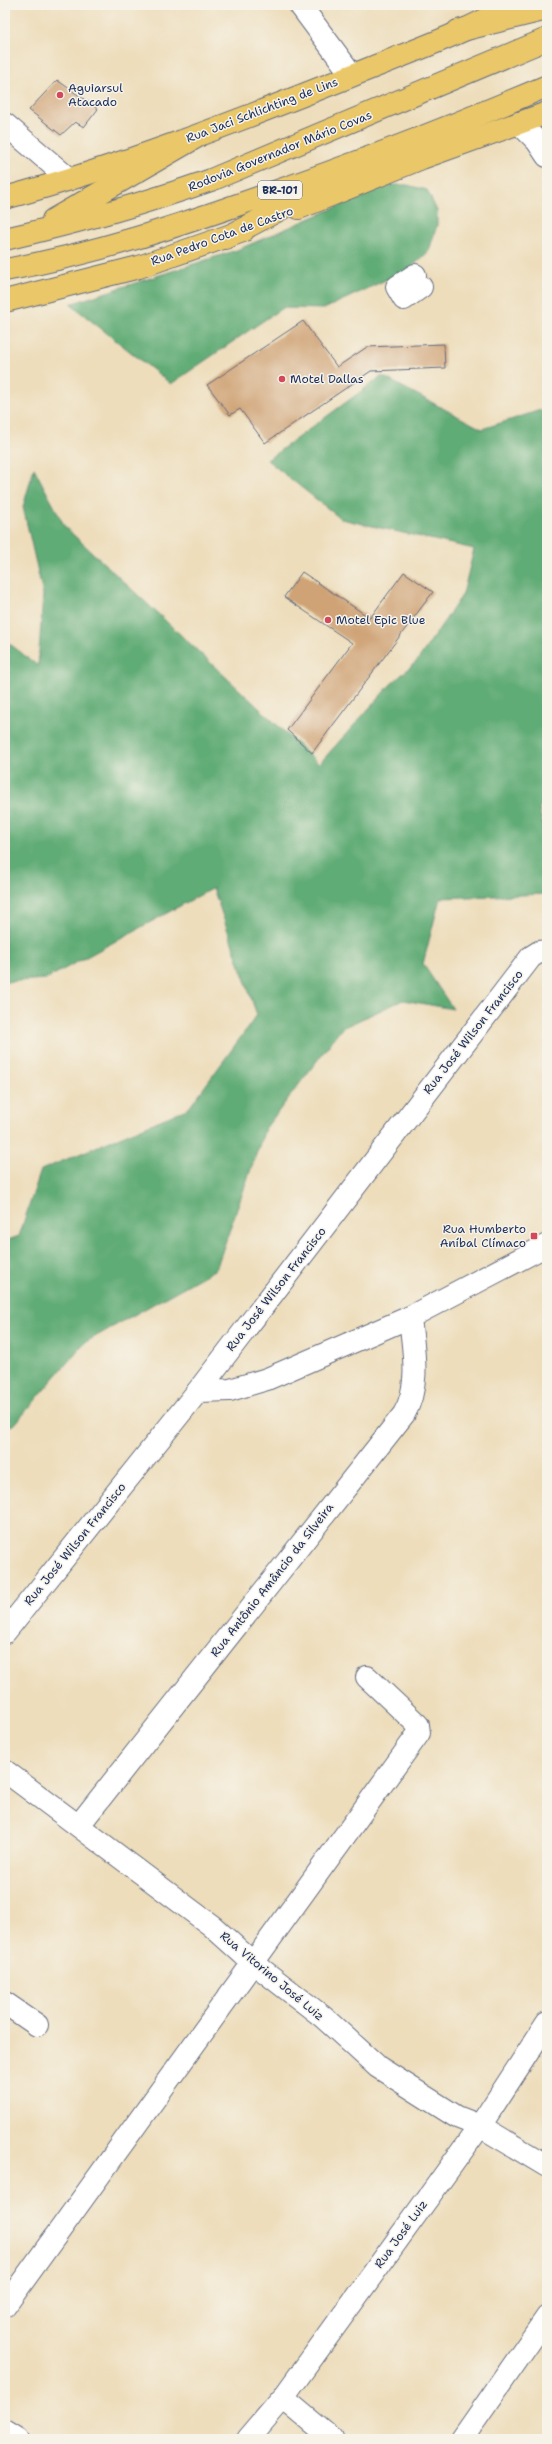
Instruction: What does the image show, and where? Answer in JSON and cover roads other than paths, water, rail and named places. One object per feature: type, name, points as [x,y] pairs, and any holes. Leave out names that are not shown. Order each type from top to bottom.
[{"type":"main road","name":"Rua Jaci Schlichting de Lins","points":[[5,198],[69,179],[198,136],[458,31],[501,8]]},
{"type":"main road","points":[[458,31],[547,9]]},
{"type":"main road","name":"Rodovia Governador Mário Covas","points":[[5,239],[150,201],[211,180],[547,39]]},
{"type":"main road","name":"BR-101","points":[[5,270],[45,262],[152,235],[329,174],[443,131],[547,86]]},
{"type":"main road","name":"Rua Pedro Cota de Castro","points":[[5,301],[91,281],[226,238],[422,158],[547,113]]},
{"type":"main road","points":[[226,238],[362,166],[443,131]]},
{"type":"main road","points":[[31,233],[198,136]]},
{"type":"street","points":[[300,5],[352,75]]},
{"type":"street","points":[[519,123],[537,141],[547,156]]},
{"type":"street","points":[[5,124],[69,179]]},
{"type":"street","name":"Rua José Wilson Francisco","points":[[5,1632],[198,1390],[531,957],[539,952],[547,951]]},
{"type":"street","points":[[198,1390],[230,1390],[248,1386],[410,1317],[547,1245]]},
{"type":"street","name":"Rua Antônio Amâncio da Silveira","points":[[79,1825],[404,1414],[412,1398],[414,1381],[410,1317]]},
{"type":"street","points":[[5,2306],[252,1962],[419,1733],[418,1725],[367,1677]]},
{"type":"street","name":"Rua Vitorino José Luiz","points":[[5,1771],[212,1926],[252,1962],[323,2017],[378,2067],[457,2117],[480,2126],[547,2166]]},
{"type":"street","points":[[5,2003],[36,2025]]},
{"type":"street","name":"Rua José Luiz","points":[[248,2439],[283,2398],[480,2126],[547,2023]]},
{"type":"street","points":[[462,2439],[547,2317]]},
{"type":"street","points":[[283,2398],[332,2439]]},
{"type":"street","points":[[5,2431],[18,2439]]},
{"type":"place","name":"Aguiarsul Atacado","points":[[60,95]]},
{"type":"place","name":"Motel Dallas","points":[[282,379]]},
{"type":"place","name":"Motel Epic Blue","points":[[328,620]]},
{"type":"place","name":"Rua Humberto Aníbal Clímaco","points":[[534,1236]]}]
